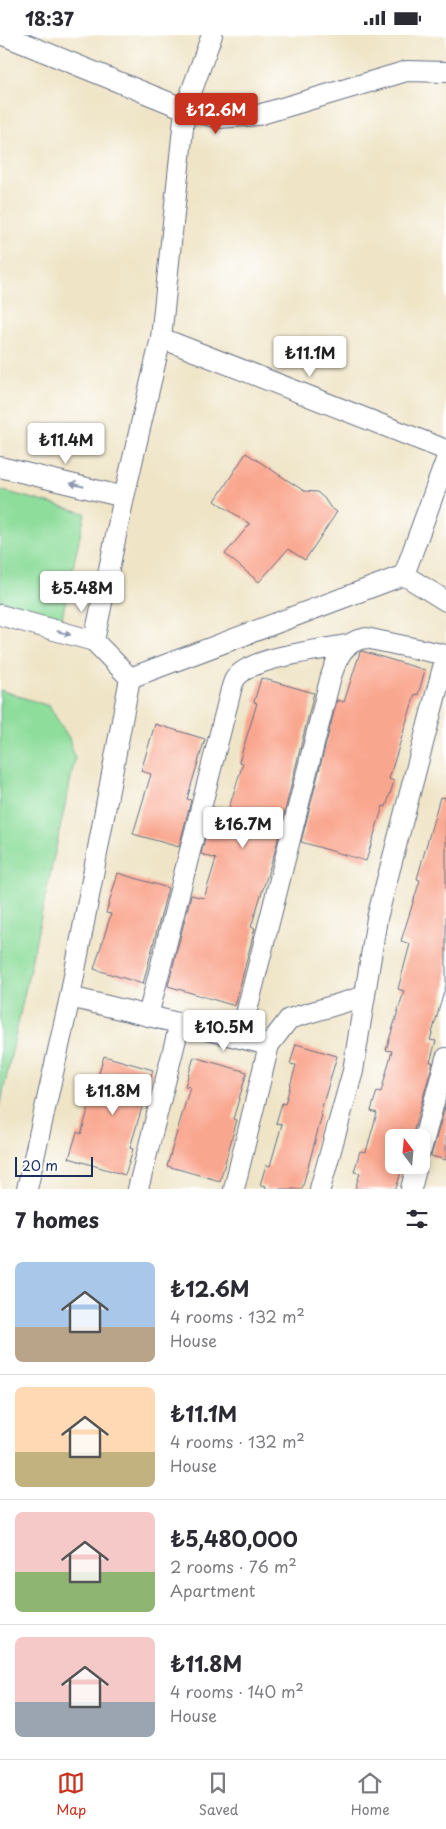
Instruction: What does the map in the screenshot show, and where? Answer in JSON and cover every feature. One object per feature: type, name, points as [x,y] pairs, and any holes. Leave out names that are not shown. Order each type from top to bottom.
[{"type":"street","points":[[3,35],[185,109],[219,118],[258,115],[407,71],[446,72]]},
{"type":"street","points":[[94,641],[124,497],[162,338],[185,109],[212,35]]},
{"type":"street","points":[[162,338],[446,450]]},
{"type":"street","points":[[130,678],[404,575],[446,460]]},
{"type":"street","points":[[0,467],[124,497]]},
{"type":"street","points":[[404,575],[446,601]]},
{"type":"street","points":[[0,615],[94,641],[130,678]]},
{"type":"street","points":[[148,1016],[235,678],[246,669],[269,660],[346,645],[366,637],[446,655],[377,918],[353,1071],[320,1189]]},
{"type":"street","points":[[240,1038],[331,676],[337,659],[346,645]]},
{"type":"street","points":[[28,1189],[70,997],[130,678]]},
{"type":"street","points":[[234,1189],[269,1045],[289,1019],[365,996]]},
{"type":"street","points":[[70,997],[269,1045]]},
{"type":"street","points":[[138,1189],[180,1023]]},
{"type":"street","points":[[427,1129],[446,1059]]},
{"type":"street","points":[[411,1189],[415,1174]]},
{"type":"green space","points":[[0,490],[85,513],[62,617],[0,600]]},
{"type":"green space","points":[[0,690],[49,706],[69,738],[75,759],[0,1107]]},
{"type":"building","points":[[246,453],[304,491],[317,492],[337,512],[305,560],[288,549],[259,582],[225,554],[250,524],[215,501]]},
{"type":"building","points":[[360,652],[425,670],[418,695],[415,694],[389,779],[394,781],[386,807],[383,806],[366,861],[301,842],[337,700],[344,702]]},
{"type":"building","points":[[261,678],[314,693],[275,851],[251,927],[255,928],[235,1006],[168,986],[191,895],[204,898],[216,859],[201,854],[213,807],[228,811],[243,763],[239,762],[257,703],[254,702]]},
{"type":"building","points":[[155,724],[205,739],[187,799],[191,800],[179,847],[133,834],[151,774],[141,771]]},
{"type":"building","points":[[440,797],[446,798],[446,985],[430,1040],[436,1041],[430,1062],[433,1062],[414,1129],[385,1129],[385,1174],[400,1174],[396,1189],[355,1189],[360,1173],[354,1172],[360,1151],[366,1152],[377,1113],[371,1111],[377,1091],[381,1092],[392,1051],[386,1050],[404,991],[398,989],[410,944],[401,941],[420,880],[417,879]]},
{"type":"building","points":[[118,873],[168,888],[143,984],[94,969],[111,914],[106,913]]},
{"type":"building","points":[[296,1044],[337,1056],[320,1114],[322,1115],[302,1189],[265,1189],[266,1186],[260,1185],[266,1165],[270,1166],[282,1124],[276,1123],[282,1103],[285,1104],[296,1065],[290,1064]]},
{"type":"building","points":[[104,1056],[153,1070],[130,1148],[133,1149],[125,1175],[69,1158],[77,1132],[81,1134]]},
{"type":"building","points":[[194,1057],[247,1072],[233,1119],[237,1120],[220,1181],[167,1166],[190,1087],[185,1086]]},
{"type":"building","points":[[446,1103],[446,1160],[431,1156]]}]
